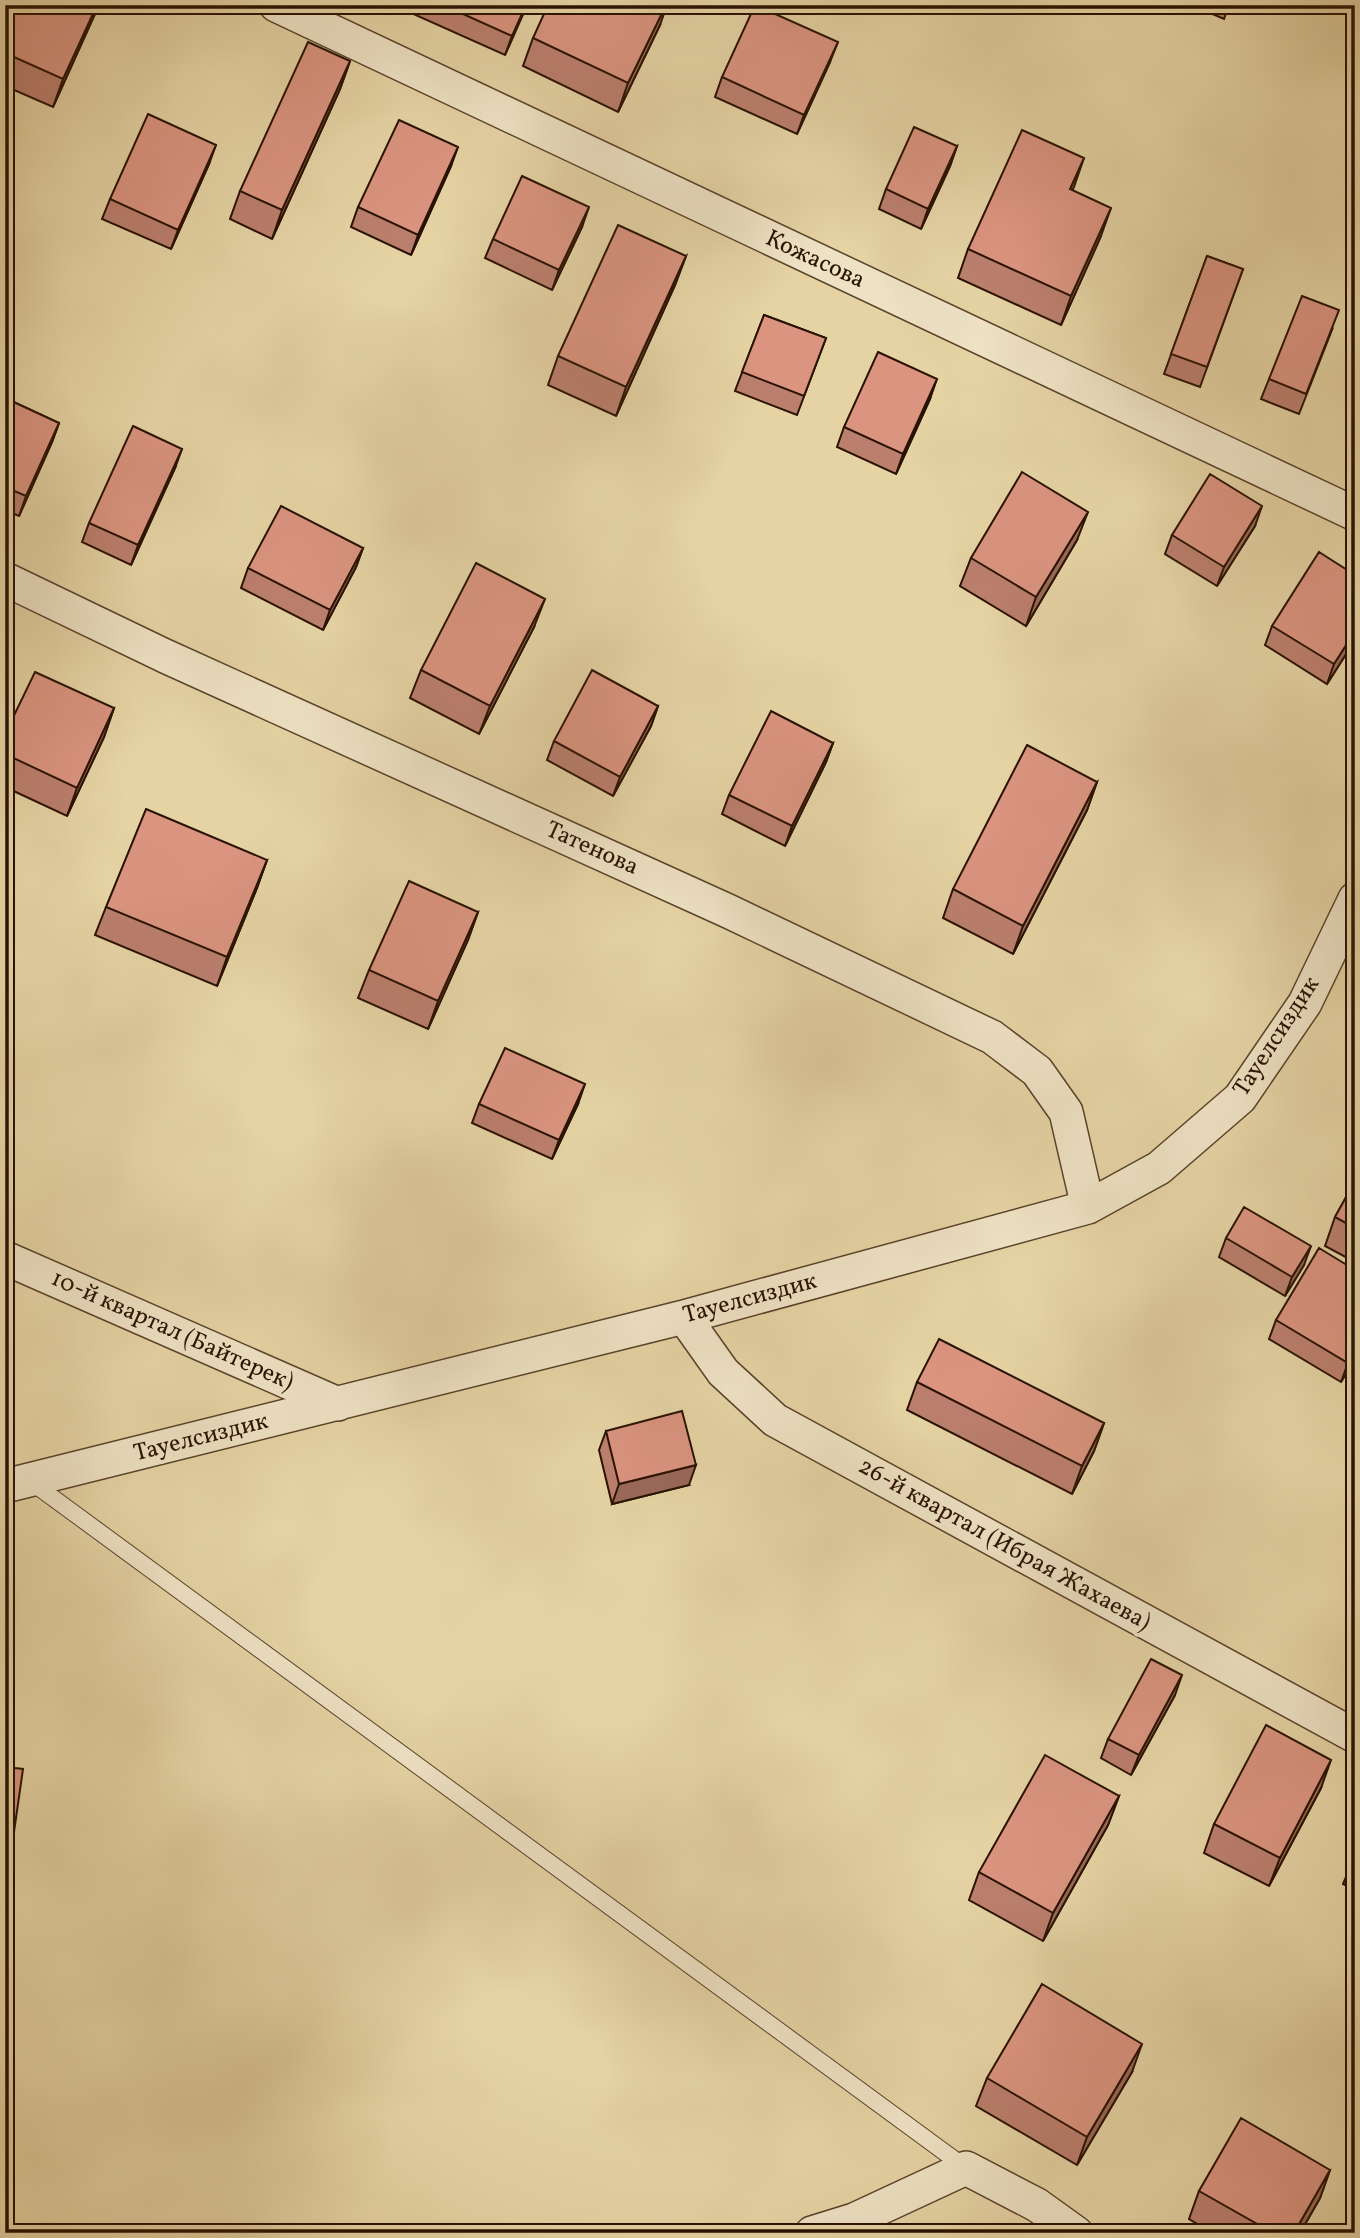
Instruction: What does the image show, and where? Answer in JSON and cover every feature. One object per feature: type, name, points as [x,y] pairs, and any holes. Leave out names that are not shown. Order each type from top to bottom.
[{"type":"street","name":"Кожасова","points":[[276,5],[1355,514]]},
{"type":"street","name":"Татенова","points":[[5,579],[165,656],[728,911],[992,1037],[1037,1071],[1066,1112],[1088,1207]]},
{"type":"street","name":"Тауелсиздик","points":[[17,1484],[684,1317],[1088,1207],[1159,1168],[1240,1098],[1305,1003],[1355,899]]},
{"type":"street","name":"10-й квартал (Байтерек)","points":[[5,1258],[338,1404]]},
{"type":"street","name":"26-й квартал (Ибрая Жахаева)","points":[[684,1317],[723,1372],[775,1420],[1355,1736]]},
{"type":"street","points":[[812,2233],[854,2220],[966,2168],[1037,2205],[1076,2233]]},
{"type":"lane","points":[[17,1484],[966,2168]]},
{"type":"building","points":[[10,5],[97,5],[63,79],[5,53],[5,15]]},
{"type":"building","points":[[443,5],[526,5],[512,36]]},
{"type":"building","points":[[548,5],[666,5],[628,83],[533,38]]},
{"type":"building","points":[[755,5],[838,42],[804,115],[722,77]]},
{"type":"building","points":[[308,42],[350,61],[282,210],[240,191]]},
{"type":"building","points":[[148,114],[216,145],[178,230],[110,199]]},
{"type":"building","points":[[399,120],[458,147],[418,235],[358,207]]},
{"type":"building","points":[[914,127],[957,146],[928,209],[886,189]]},
{"type":"building","points":[[1022,130],[1084,158],[1070,189],[1111,208],[1071,296],[968,249]]},
{"type":"building","points":[[522,176],[589,207],[559,270],[493,239]]},
{"type":"building","points":[[618,225],[686,256],[626,387],[558,356]]},
{"type":"building","points":[[1207,256],[1243,269],[1207,367],[1171,354]]},
{"type":"building","points":[[1302,296],[1339,310],[1306,394],[1269,379]]},
{"type":"building","points":[[764,315],[826,338],[804,396],[742,372]]},
{"type":"building","points":[[878,352],[937,379],[903,454],[844,427]]},
{"type":"building","points":[[5,398],[59,423],[26,496],[5,487]]},
{"type":"building","points":[[133,426],[182,449],[138,545],[89,523]]},
{"type":"building","points":[[1022,472],[1088,512],[1036,597],[971,558]]},
{"type":"building","points":[[1210,474],[1262,506],[1224,567],[1172,535]]},
{"type":"building","points":[[281,506],[363,548],[330,610],[248,568]]},
{"type":"building","points":[[1319,552],[1355,575],[1355,631],[1334,664],[1272,626]]},
{"type":"building","points":[[476,563],[545,599],[490,706],[421,670]]},
{"type":"building","points":[[592,670],[658,706],[620,777],[554,741]]},
{"type":"building","points":[[35,672],[114,708],[77,788],[5,754],[5,734]]},
{"type":"building","points":[[771,711],[833,743],[792,826],[729,795]]},
{"type":"building","points":[[1027,745],[1097,782],[1023,926],[953,889]]},
{"type":"building","points":[[146,809],[267,860],[227,957],[106,907]]},
{"type":"building","points":[[409,881],[478,912],[438,1001],[369,970]]},
{"type":"building","points":[[505,1048],[585,1084],[559,1140],[479,1104]]},
{"type":"building","points":[[1355,1181],[1355,1228],[1335,1217]]},
{"type":"building","points":[[1244,1207],[1311,1246],[1292,1277],[1226,1238]]},
{"type":"building","points":[[1319,1248],[1355,1270],[1355,1351],[1348,1363],[1276,1320]]},
{"type":"building","points":[[939,1339],[1104,1423],[1082,1466],[917,1382]]},
{"type":"building","points":[[682,1411],[696,1465],[619,1484],[606,1431]]},
{"type":"building","points":[[1151,1659],[1182,1675],[1139,1755],[1108,1739]]},
{"type":"building","points":[[1266,1725],[1331,1760],[1280,1858],[1214,1824]]},
{"type":"building","points":[[1045,1755],[1119,1796],[1053,1913],[979,1872]]},
{"type":"building","points":[[5,1767],[23,1769],[8,1874],[5,1873]]},
{"type":"building","points":[[1042,1984],[1142,2044],[1087,2137],[987,2078]]},
{"type":"building","points":[[1241,2118],[1330,2170],[1294,2233],[1273,2233],[1199,2191]]}]
